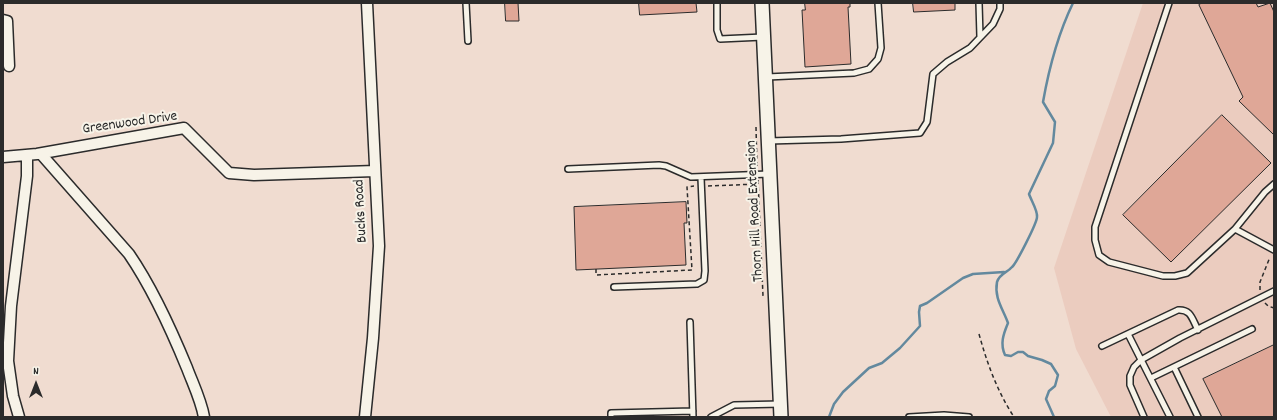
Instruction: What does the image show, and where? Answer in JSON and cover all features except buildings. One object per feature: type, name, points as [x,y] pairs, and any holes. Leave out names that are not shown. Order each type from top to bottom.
[{"type":"street","name":"Bucks Road","points":[[365,417],[373,338],[379,246],[367,3]]},
{"type":"street","name":"Thorn Hill Road Extension","points":[[762,3],[768,141],[764,174],[782,417]]},
{"type":"street","points":[[3,20],[7,21],[8,66]]},
{"type":"street","name":"Greenwood Drive","points":[[3,157],[41,154],[184,128],[229,173],[254,175],[375,171]]},
{"type":"street","points":[[41,154],[129,254],[138,267],[176,342],[204,417]]},
{"type":"street","points":[[19,417],[13,396],[8,361],[12,299],[27,176],[27,155]]},
{"type":"lane","points":[[466,3],[468,40]]},
{"type":"lane","points":[[717,3],[717,30],[720,39],[764,37]]},
{"type":"lane","points":[[765,78],[854,72],[869,69],[878,59],[881,48],[878,3]]},
{"type":"lane","points":[[978,3],[980,37]]},
{"type":"lane","points":[[768,141],[841,139],[920,133],[927,122],[933,74],[947,62],[970,48],[993,24],[1000,10],[1000,3]]},
{"type":"lane","points":[[1169,3],[1095,227],[1095,240],[1099,255],[1109,262],[1163,276],[1175,276],[1187,273],[1235,229],[1264,192],[1274,184]]},
{"type":"lane","points":[[568,169],[659,165],[666,166],[684,175],[701,178],[764,174]]},
{"type":"lane","points":[[614,288],[697,284],[704,280],[706,272],[701,178]]},
{"type":"lane","points":[[1235,229],[1273,252]]},
{"type":"lane","points":[[1144,417],[1130,385],[1130,376],[1134,367],[1141,360],[1274,291]]},
{"type":"lane","points":[[1102,346],[1178,310],[1184,310],[1189,313],[1198,330]]},
{"type":"lane","points":[[690,322],[693,417]]},
{"type":"lane","points":[[1151,378],[1252,329]]},
{"type":"lane","points":[[1128,334],[1170,417]]},
{"type":"lane","points":[[1174,367],[1198,417]]},
{"type":"lane","points":[[711,417],[734,405],[781,404]]},
{"type":"lane","points":[[611,417],[611,413],[693,411]]},
{"type":"lane","points":[[909,417],[944,415],[969,417]]},
{"type":"path","points":[[756,127],[764,174],[758,184],[763,296]]},
{"type":"path","points":[[596,269],[596,275],[692,270],[687,187],[758,184]]},
{"type":"path","points":[[1273,252],[1260,282],[1259,288],[1268,306],[1274,308]]},
{"type":"path","points":[[979,334],[990,370],[1003,400],[1014,417]]},
{"type":"shaded area","points":[[1143,3],[1274,3],[1274,417],[1111,417],[1076,349],[1054,268]]},
{"type":"waterway","points":[[1054,417],[1046,399],[1049,391],[1055,386],[1058,375],[1051,364],[1028,356],[1023,352],[1018,352],[1011,356],[1005,355],[1003,351],[1003,339],[1008,323],[998,298],[996,288],[1000,277],[1010,269],[1018,259],[1036,221],[1036,212],[1029,194],[1053,143],[1055,122],[1043,102],[1055,51],[1073,3]]},
{"type":"waterway","points":[[829,417],[834,404],[843,392],[869,368],[882,363],[900,348],[920,326],[920,306],[927,303],[963,278],[973,274],[1004,272]]}]
